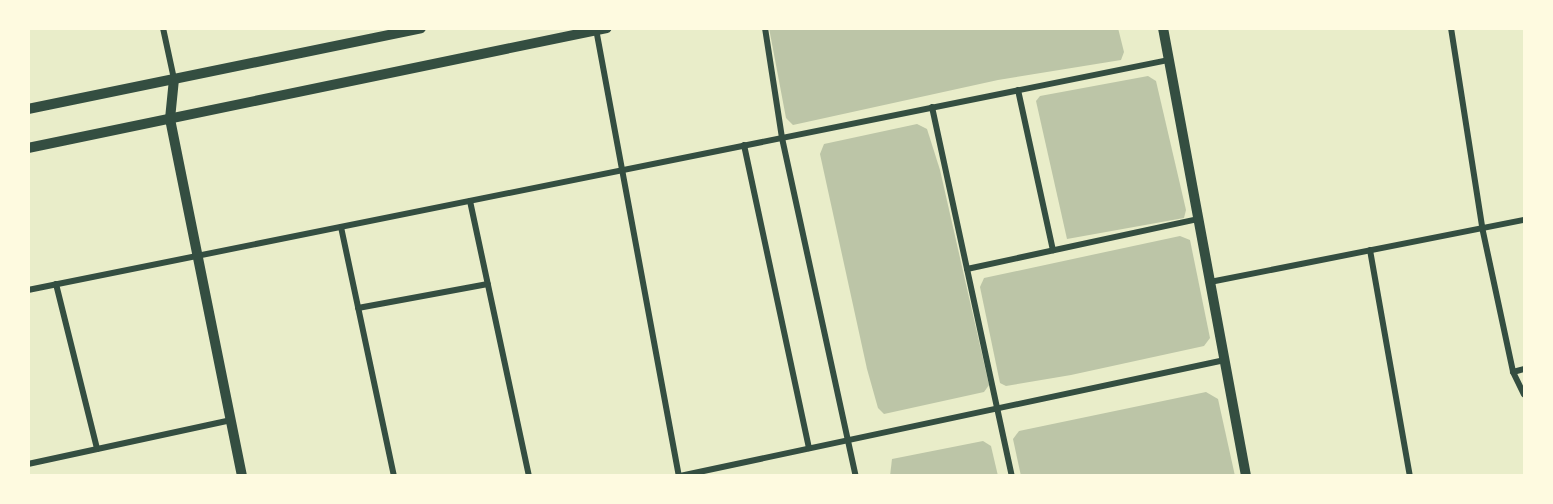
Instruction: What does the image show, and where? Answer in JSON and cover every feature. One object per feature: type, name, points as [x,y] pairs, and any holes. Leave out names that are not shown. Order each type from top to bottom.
[{"type":"street","points":[[163,28],[174,79],[170,119],[242,476]]},
{"type":"street","points":[[28,110],[421,28]]},
{"type":"street","points":[[765,28],[782,138],[856,476]]},
{"type":"street","points":[[1163,28],[1246,476]]},
{"type":"street","points":[[1451,28],[1482,227],[1513,372],[1524,395]]},
{"type":"street","points":[[28,148],[600,29],[622,170],[680,476],[1225,360]]},
{"type":"street","points":[[28,290],[1169,60]]},
{"type":"street","points":[[1018,90],[1053,250]]},
{"type":"street","points":[[932,107],[1012,476]]},
{"type":"street","points":[[744,145],[809,448]]},
{"type":"street","points":[[470,201],[528,476]]},
{"type":"street","points":[[967,269],[1199,219]]},
{"type":"street","points":[[1210,282],[1524,220]]},
{"type":"street","points":[[341,227],[394,476]]},
{"type":"street","points":[[1370,250],[1410,476]]},
{"type":"street","points":[[56,284],[97,449]]},
{"type":"street","points":[[358,308],[488,284]]},
{"type":"street","points":[[1513,372],[1524,369]]},
{"type":"street","points":[[28,464],[231,420]]},
{"type":"building","points":[[769,28],[1118,28],[1124,52],[1121,60],[998,80],[793,125],[786,118]]},
{"type":"building","points":[[1148,76],[1156,81],[1186,210],[1184,218],[1067,239],[1036,101],[1040,96]]},
{"type":"building","points":[[917,124],[927,129],[940,170],[989,385],[984,392],[884,414],[878,408],[867,369],[820,154],[824,144]]},
{"type":"building","points":[[1180,236],[1190,240],[1210,338],[1204,346],[1071,375],[1006,386],[1000,383],[980,287],[984,278]]},
{"type":"building","points":[[1206,392],[1218,399],[1235,476],[1021,476],[1013,439],[1019,431]]},
{"type":"building","points":[[983,441],[991,446],[998,476],[890,476],[892,459]]}]
